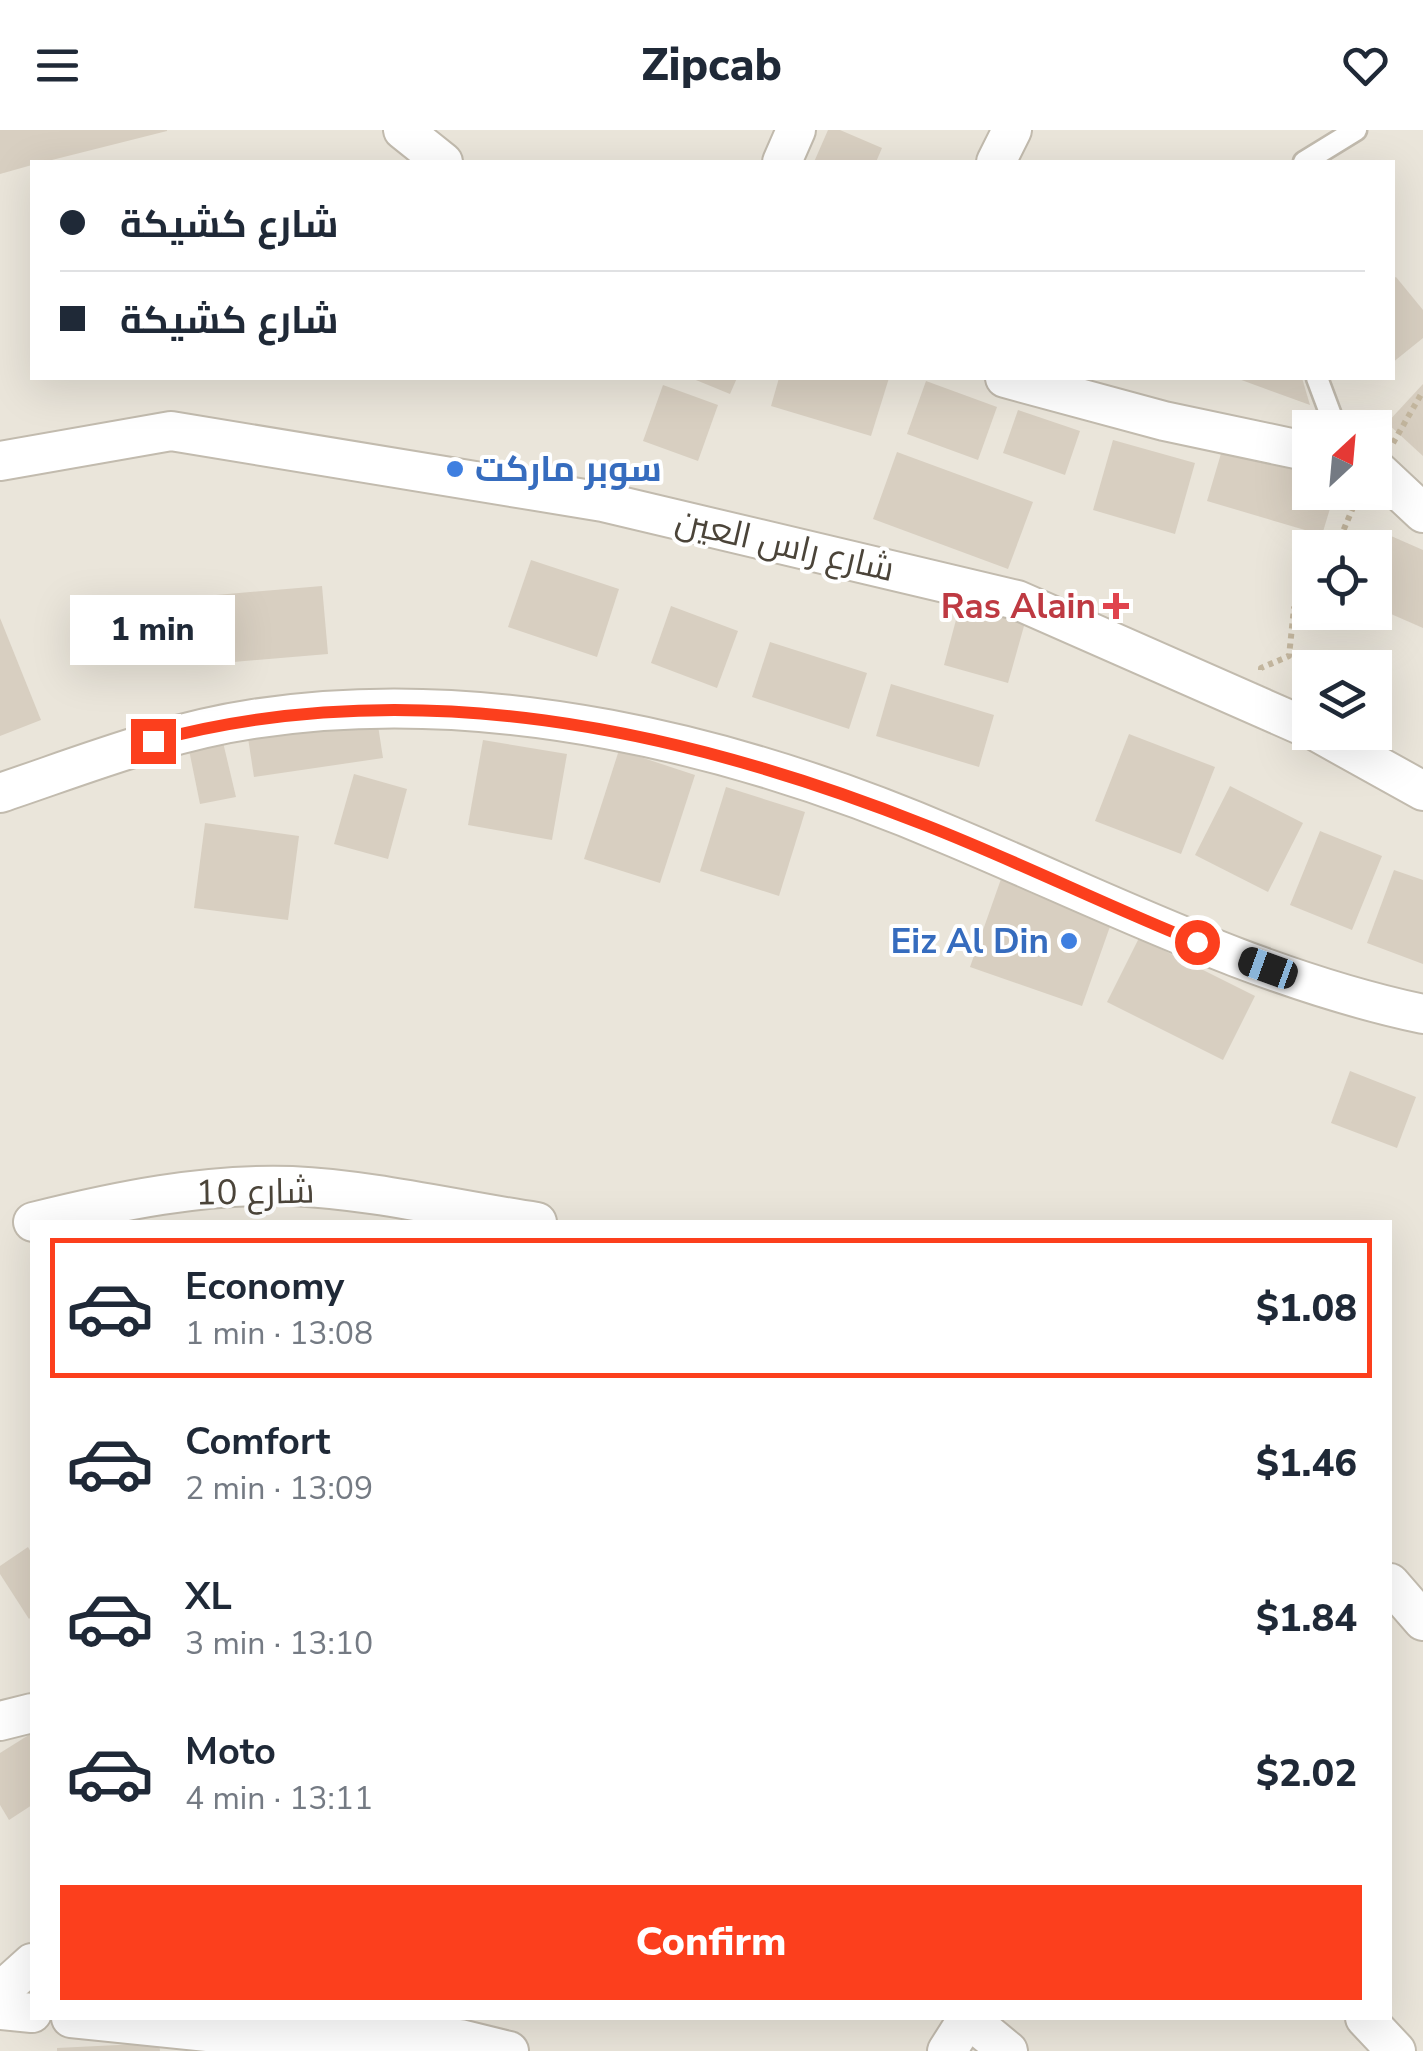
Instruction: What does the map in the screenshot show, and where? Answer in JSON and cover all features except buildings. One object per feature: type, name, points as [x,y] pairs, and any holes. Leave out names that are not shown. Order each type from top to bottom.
[{"type":"street","points":[[403,130],[441,160]]},
{"type":"street","points":[[783,160],[796,130]]},
{"type":"street","points":[[997,160],[1012,130]]},
{"type":"street","points":[[1012,380],[1164,421],[1292,448]]},
{"type":"street","name":"شارع راس العين","points":[[0,461],[171,431],[602,502],[1018,600],[1292,721]]},
{"type":"street","points":[[1392,472],[1423,513]]},
{"type":"street","points":[[0,792],[166,738],[277,715],[406,709],[562,722],[676,744],[841,793],[1233,956],[1336,992],[1423,1014]]},
{"type":"street","points":[[1350,750],[1423,791]]},
{"type":"street","name":"شارع 10","points":[[47,1220],[158,1196],[260,1186],[361,1194],[524,1220]]},
{"type":"street","name":"شارع 10","points":[[0,1231],[30,1224]]},
{"type":"street","points":[[1392,1585],[1423,1622]]},
{"type":"street","points":[[0,1992],[30,1964]]},
{"type":"street","points":[[0,2010],[30,2013]]},
{"type":"street","points":[[91,2020],[265,2038],[460,2038],[509,2051]]},
{"type":"street","points":[[947,2051],[967,2020]]},
{"type":"street","points":[[970,2020],[1008,2051]]},
{"type":"street","points":[[1366,2020],[1396,2051]]},
{"type":"lane","points":[[1307,160],[1356,130]]},
{"type":"lane","points":[[1318,380],[1329,410]]},
{"type":"path","points":[[1392,442],[1423,391]]},
{"type":"path","points":[[1259,706],[1261,668],[1290,656],[1292,630]]},
{"type":"shaded area","points":[[0,130],[1423,130],[1423,2051],[0,2051]]},
{"type":"place","name":"سوبر ماركت","points":[[455,469]]},
{"type":"place","name":"Ras Alain","points":[[1116,606]]},
{"type":"place","name":"Eiz Al Din","points":[[1069,941]]},
{"type":"route","points":[[153,741],[252,719],[406,709],[562,722],[638,736],[732,759],[841,793],[947,834],[1197,942]]}]
